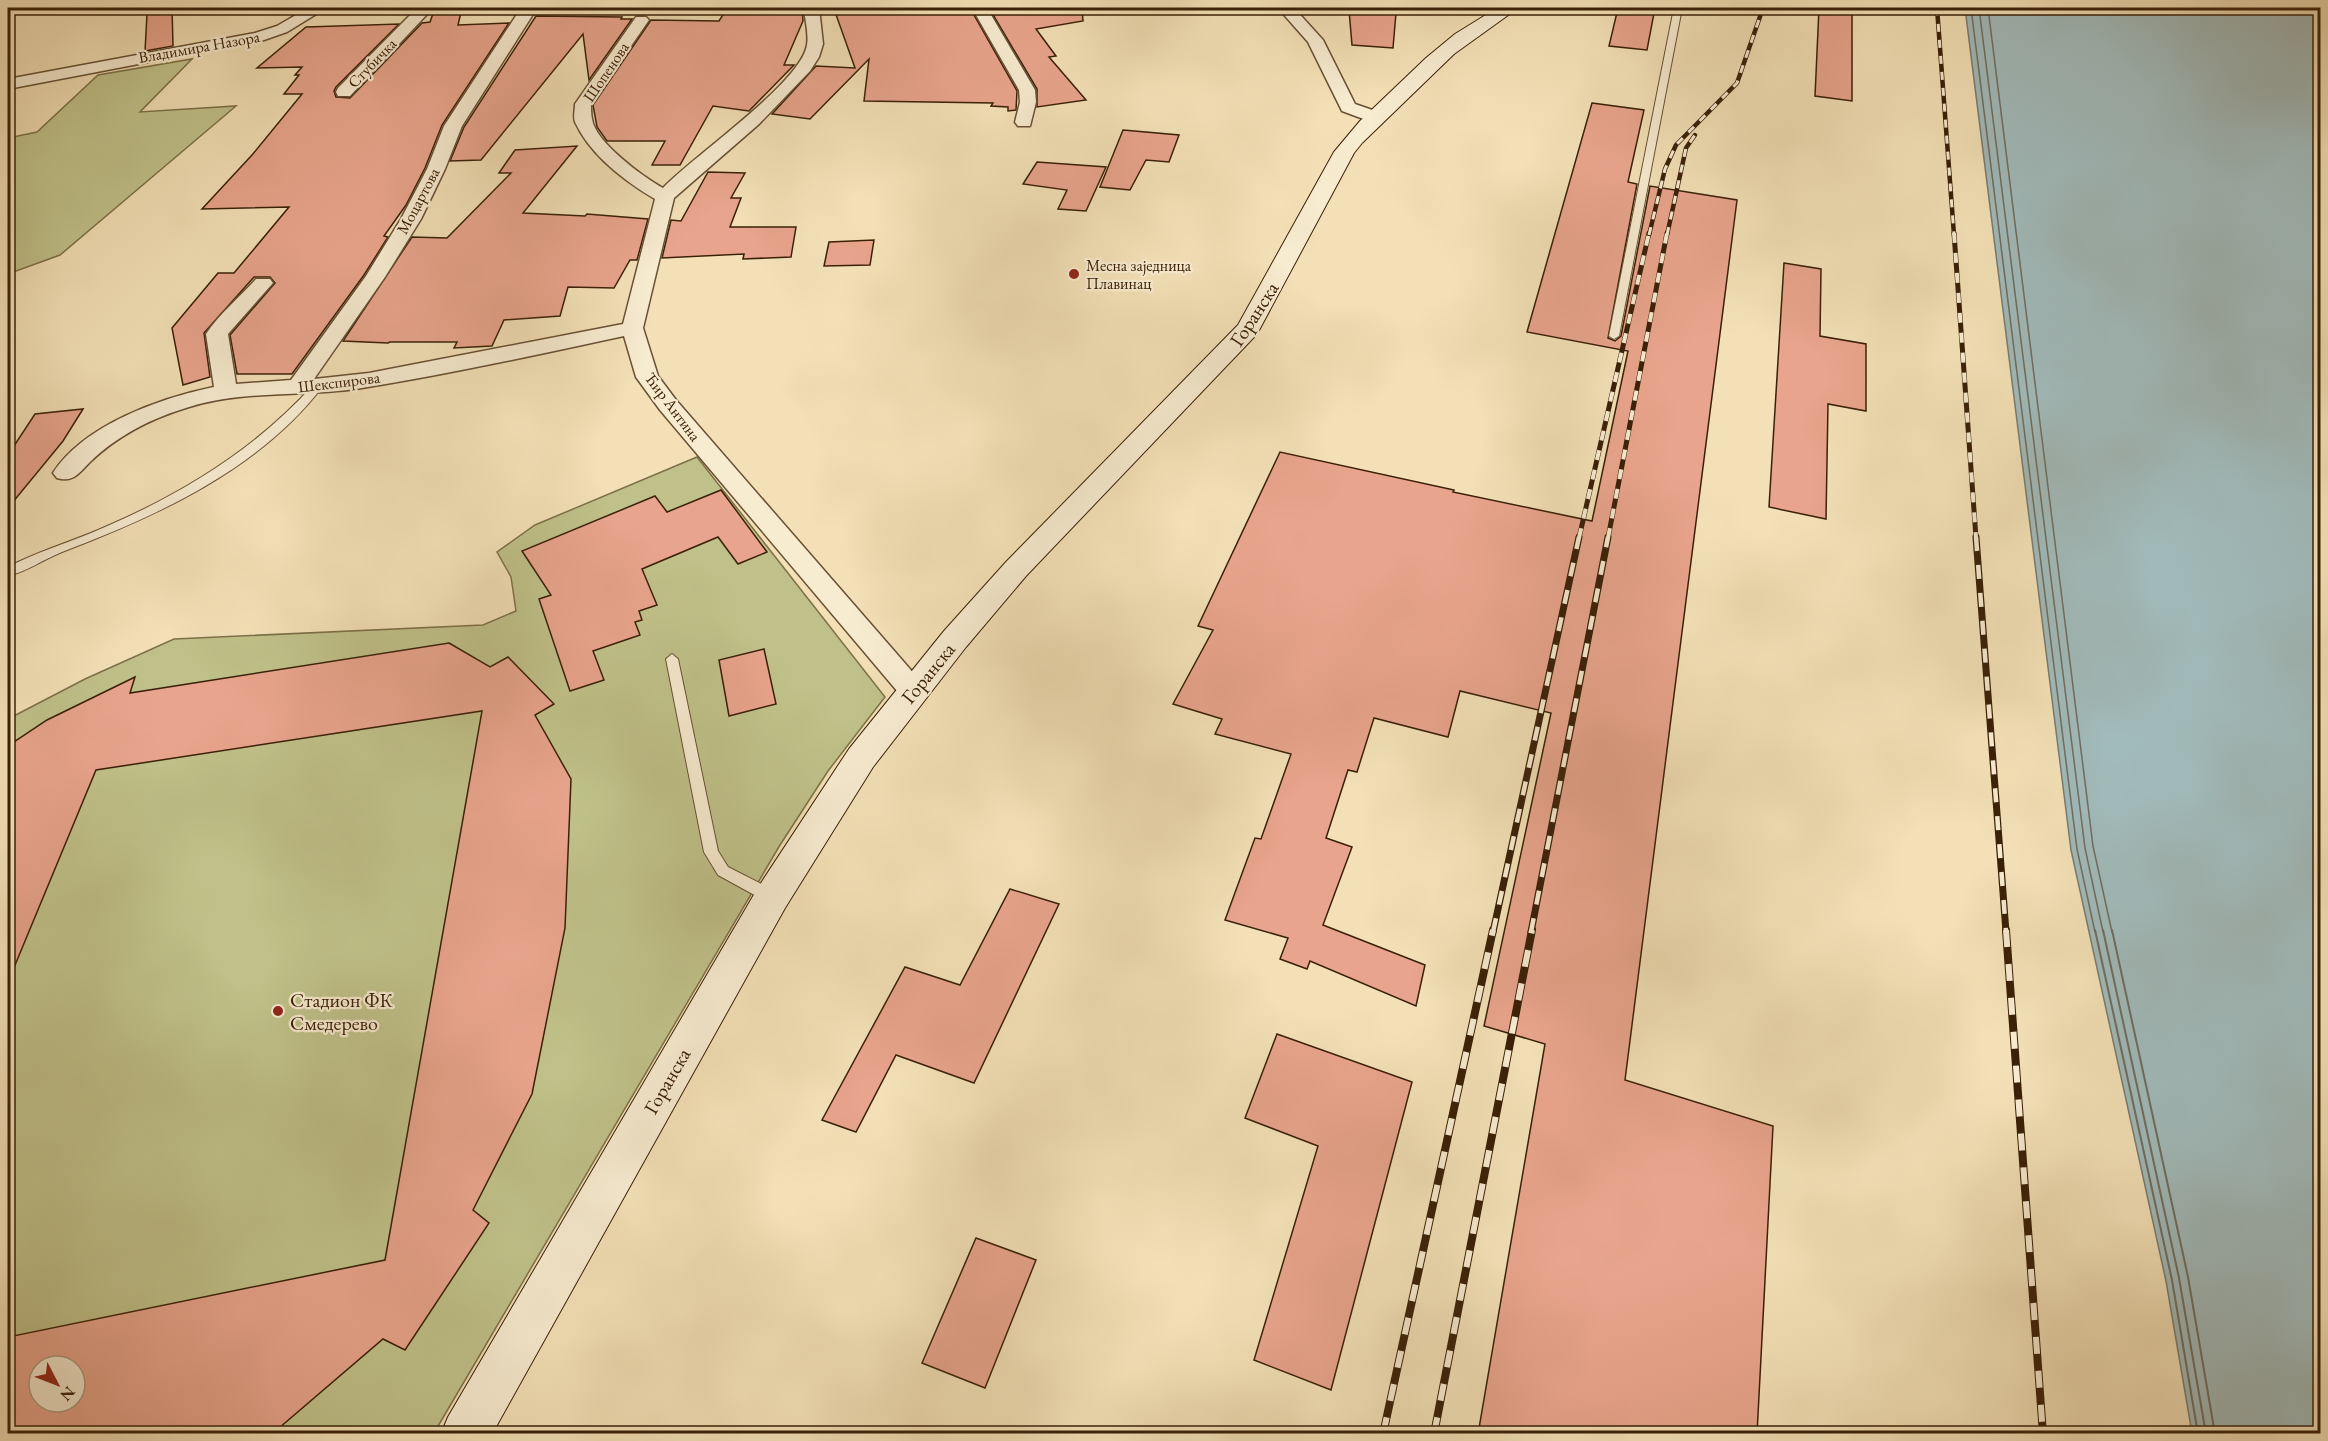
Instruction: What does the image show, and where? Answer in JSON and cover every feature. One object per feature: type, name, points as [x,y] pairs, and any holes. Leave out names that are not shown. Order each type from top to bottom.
[{"type":"main road","name":"Горанска","points":[[465,1434],[772,897],[861,758],[913,691],[1016,569],[1248,329],[1344,152],[1375,117],[1458,39],[1509,8]]},
{"type":"street","name":"Владимира Назора","points":[[8,84],[258,37],[282,28],[318,8]]},
{"type":"street","name":"Стубичка","points":[[344,92],[425,8]]},
{"type":"street","name":"Моцартова","points":[[307,387],[411,219],[436,169],[453,126],[529,8]]},
{"type":"street","points":[[632,328],[665,197],[678,183],[773,101],[804,68],[815,44],[812,8]]},
{"type":"street","points":[[980,8],[1027,90],[1028,102],[1024,122]]},
{"type":"street","points":[[1286,8],[1315,40],[1348,107],[1375,117]]},
{"type":"street","name":"Шопенова","points":[[641,20],[583,104],[583,121],[608,155],[637,181],[665,197]]},
{"type":"street","name":"Владимира Назора","points":[[15,67],[73,71]]},
{"type":"street","points":[[226,392],[217,334],[223,324],[263,283]]},
{"type":"street","name":"Шекспирова","points":[[65,473],[95,445],[120,429],[169,406],[226,392],[366,381],[632,328]]},
{"type":"street","name":"Ћир Антина","points":[[632,328],[647,377],[913,691]]},
{"type":"lane","points":[[1614,336],[1678,8]]},
{"type":"lane","points":[[8,572],[26,562],[106,531],[142,514],[228,465],[277,431],[302,406],[307,387]]},
{"type":"lane","points":[[672,659],[711,852],[723,872],[772,897]]},
{"type":"green space","points":[[192,59],[140,112],[236,106],[60,255],[8,274],[8,138],[37,132],[98,75]]},
{"type":"green space","name":"Стадион ФК Смедерево","points":[[697,457],[885,697],[828,771],[780,845],[434,1433],[8,1434],[8,719],[85,679],[174,639],[483,625],[516,611],[511,577],[497,552],[535,525]]},
{"type":"water","points":[[1965,8],[2320,8],[2320,1433],[2192,1433],[2166,1281],[2071,850]]},
{"type":"building","points":[[163,8],[172,8],[173,46],[145,51],[147,14]]},
{"type":"building","points":[[435,8],[462,8],[458,25],[509,23],[442,125],[425,168],[406,205],[384,236],[388,237],[364,275],[292,374],[237,374],[230,335],[275,283],[270,277],[254,277],[204,333],[210,377],[183,385],[172,328],[218,273],[234,273],[289,207],[202,209],[252,155],[302,94],[284,94],[299,75],[295,75],[302,67],[257,68],[306,27],[399,24],[336,87],[334,91],[336,97],[350,98],[422,23],[430,22]]},
{"type":"building","points":[[970,8],[1017,91],[1016,110],[1008,111],[1008,107],[991,106],[993,103],[864,101],[869,59],[810,119],[772,114],[816,66],[855,68],[834,9]]},
{"type":"building","points":[[989,8],[1082,8],[1083,21],[1036,29],[1056,56],[1049,57],[1086,100],[1037,107],[1037,89]]},
{"type":"building","points":[[1618,8],[1655,8],[1647,50],[1609,46]]},
{"type":"building","points":[[1819,8],[1852,8],[1852,101],[1815,96]]},
{"type":"building","points":[[802,9],[803,21],[784,65],[794,65],[749,111],[713,106],[680,165],[652,165],[665,141],[607,141],[597,127],[593,105],[651,20],[719,21],[726,10]]},
{"type":"building","points":[[1349,10],[1396,13],[1393,48],[1352,45]]},
{"type":"building","points":[[536,16],[632,19],[589,80],[583,34],[481,160],[450,161],[464,127]]},
{"type":"building","points":[[1592,103],[1644,110],[1628,182],[1637,184],[1608,338],[1615,341],[1621,336],[1650,186],[1737,200],[1625,1080],[1773,1126],[1757,1434],[1478,1434],[1545,1044],[1484,1026],[1551,713],[1460,691],[1448,737],[1374,718],[1357,772],[1348,770],[1326,838],[1352,847],[1323,925],[1425,965],[1416,1006],[1310,961],[1307,969],[1280,959],[1288,938],[1225,920],[1255,838],[1261,839],[1291,754],[1215,734],[1222,719],[1173,704],[1213,630],[1198,626],[1280,452],[1592,521],[1628,351],[1527,332]]},
{"type":"building","points":[[1123,130],[1179,135],[1169,162],[1146,160],[1130,190],[1100,187]]},
{"type":"building","points":[[577,146],[523,213],[585,216],[587,214],[648,219],[637,260],[630,260],[614,288],[568,287],[560,316],[504,320],[492,346],[454,348],[457,342],[343,341],[412,237],[447,238],[511,173],[499,173],[515,150]]},
{"type":"building","points":[[1037,162],[1106,167],[1086,211],[1058,209],[1067,190],[1023,184]]},
{"type":"building","points":[[708,172],[745,173],[731,198],[741,198],[730,227],[796,227],[791,257],[743,259],[744,254],[662,258],[671,220],[681,221]]},
{"type":"building","points":[[874,240],[870,265],[824,266],[829,242]]},
{"type":"building","points":[[1784,263],[1821,269],[1820,336],[1866,344],[1866,411],[1828,404],[1826,519],[1769,507]]},
{"type":"building","points":[[83,409],[63,441],[8,508],[8,455],[35,414]]},
{"type":"building","points":[[721,490],[767,552],[738,564],[718,537],[642,569],[657,605],[639,611],[642,620],[635,622],[640,635],[593,651],[604,680],[570,691],[539,599],[551,595],[522,551],[655,496],[667,512]]},
{"type":"building","points":[[449,643],[490,667],[508,657],[554,704],[535,715],[571,779],[565,928],[532,1094],[473,1210],[489,1223],[405,1350],[383,1339],[272,1434],[8,1434],[8,1337],[385,1260],[482,711],[96,770],[8,982],[8,746],[47,720],[135,677],[130,693]]},
{"type":"building","points":[[764,649],[776,704],[729,716],[719,660]]},
{"type":"building","points":[[1010,889],[1059,904],[974,1083],[896,1055],[856,1132],[822,1120],[905,967],[960,985]]},
{"type":"building","points":[[1277,1034],[1412,1082],[1331,1390],[1254,1360],[1318,1146],[1245,1118]]},
{"type":"building","points":[[976,1238],[1036,1260],[985,1388],[922,1363]]},
{"type":"railway","points":[[1649,235],[1665,169],[1676,145],[1737,83],[1763,8]]},
{"type":"railway","points":[[1937,8],[1954,235]]},
{"type":"railway","points":[[1667,235],[1686,148],[1695,135]]},
{"type":"railway","points":[[1579,538],[1649,233]]},
{"type":"railway","points":[[1608,538],[1667,233]]},
{"type":"railway","points":[[1954,233],[1976,538]]},
{"type":"railway","points":[[1493,932],[1579,537]]},
{"type":"railway","points":[[1531,932],[1608,537]]},
{"type":"railway","points":[[1976,537],[2006,932]]},
{"type":"railway","points":[[1383,1434],[1493,930]]},
{"type":"railway","points":[[1434,1434],[1532,930]]},
{"type":"railway","points":[[2006,930],[2043,1434]]},
{"type":"place","name":"Месна заједница Плавинац","points":[[1074,274]]},
{"type":"place","name":"Стадион ФК Смедерево","points":[[278,1011]]}]
